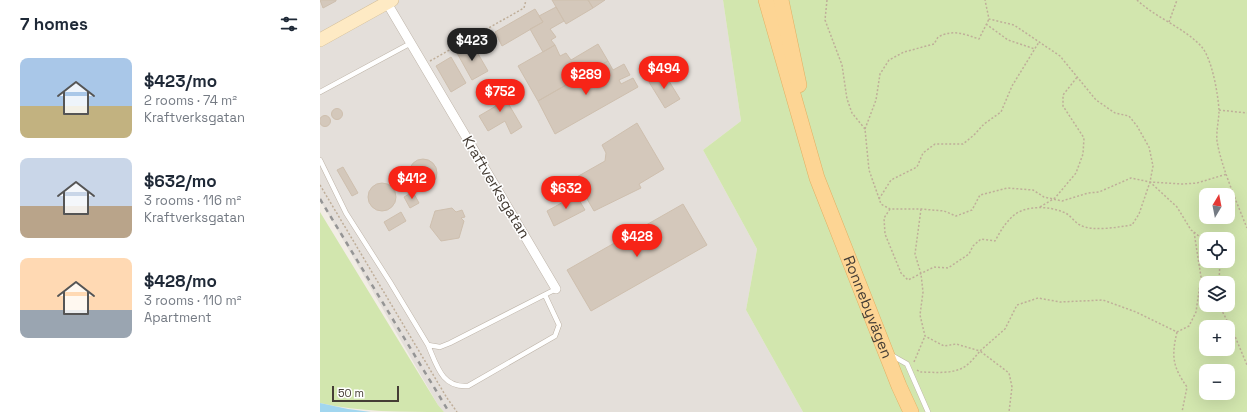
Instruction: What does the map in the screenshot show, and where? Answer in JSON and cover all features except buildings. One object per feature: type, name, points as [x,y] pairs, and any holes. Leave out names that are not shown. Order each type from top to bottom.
[{"type":"main road","name":"Ronnebyvägen","points":[[766,0],[806,145],[817,178],[911,412]]},
{"type":"main road","name":"Ronnebyvägen","points":[[781,0],[793,57],[824,177],[827,200]]},
{"type":"street","name":"Kraftverksgatan","points":[[389,2],[410,43],[556,289]]},
{"type":"street","points":[[320,40],[389,2]]},
{"type":"lane","points":[[320,92],[410,43]]},
{"type":"lane","points":[[320,160],[346,213],[428,346],[439,369],[447,381],[456,387],[468,386],[555,336],[559,325],[545,295]]},
{"type":"lane","points":[[428,346],[440,347],[450,343],[556,289]]},
{"type":"lane","points":[[886,352],[907,364],[928,412]]},
{"type":"path","points":[[424,65],[524,8],[526,0]]},
{"type":"path","points":[[827,0],[824,20],[842,65],[847,99],[852,113],[866,129]]},
{"type":"path","points":[[985,0],[989,19]]},
{"type":"path","points":[[1137,0],[1146,9],[1169,22],[1202,47],[1214,75],[1219,110],[1217,141],[1227,174],[1247,228]]},
{"type":"path","points":[[1169,22],[1177,0]]},
{"type":"path","points":[[989,19],[985,24],[979,39],[960,32],[946,32],[938,37],[934,44],[904,52],[889,60],[880,74],[876,100],[866,129],[869,170],[881,204],[890,209],[921,209],[944,212],[956,216],[972,210],[980,195],[1007,188],[1033,190],[1044,197],[1055,198],[1062,201],[1088,192],[1099,192],[1132,178],[1150,182],[1197,183],[1227,174]]},
{"type":"path","points":[[890,209],[884,218],[885,234],[901,273],[908,280],[934,267],[948,268],[965,257],[973,246],[981,239],[995,241],[1004,226],[1014,214],[1031,208],[1047,208],[1065,212],[1080,226],[1106,229],[1132,225],[1139,214],[1150,182],[1153,166],[1149,147],[1137,126],[1129,116],[1115,113],[1096,100],[1078,76],[1060,56],[1014,25],[989,19]]},
{"type":"path","points":[[985,24],[1008,40],[1035,49]]},
{"type":"path","points":[[879,199],[891,180],[917,167],[923,153],[935,144],[963,144],[984,124],[1001,112],[1012,86],[1039,42]]},
{"type":"path","points":[[1038,208],[1055,198],[1076,173],[1082,154],[1084,138],[1063,106],[1064,96],[1078,76]]},
{"type":"path","points":[[1219,110],[1247,113]]},
{"type":"path","points":[[1150,182],[1178,208],[1191,230],[1199,236]]},
{"type":"path","points":[[320,185],[447,398],[457,412]]},
{"type":"path","points":[[913,363],[925,336],[920,315],[923,292],[921,274],[915,254],[921,209]]},
{"type":"path","points":[[1182,412],[1187,387],[1177,373],[1173,357],[1173,348],[1177,332],[1189,326],[1196,312],[1201,277],[1194,232]]},
{"type":"path","points":[[916,369],[920,372],[941,372],[956,370],[966,366],[980,351],[1005,329],[1017,305],[1038,298],[1060,302],[1103,300],[1136,312],[1177,332]]},
{"type":"path","points":[[1223,312],[1247,365]]},
{"type":"path","points":[[925,336],[944,346],[956,344],[980,351],[1009,373],[1012,387],[1009,412]]},
{"type":"shaded area","points":[[320,0],[723,0],[741,121],[703,150],[757,249],[746,310],[803,412],[444,412],[438,405],[320,200]]},
{"type":"green space","points":[[723,0],[1247,0],[1247,412],[803,412],[746,310],[757,249],[703,150],[741,121]]},
{"type":"green space","points":[[320,212],[438,405],[444,412],[397,412],[366,410],[320,403]]},
{"type":"water","points":[[320,403],[348,409],[371,412],[320,412]]},
{"type":"railway","points":[[320,199],[449,412]]}]
